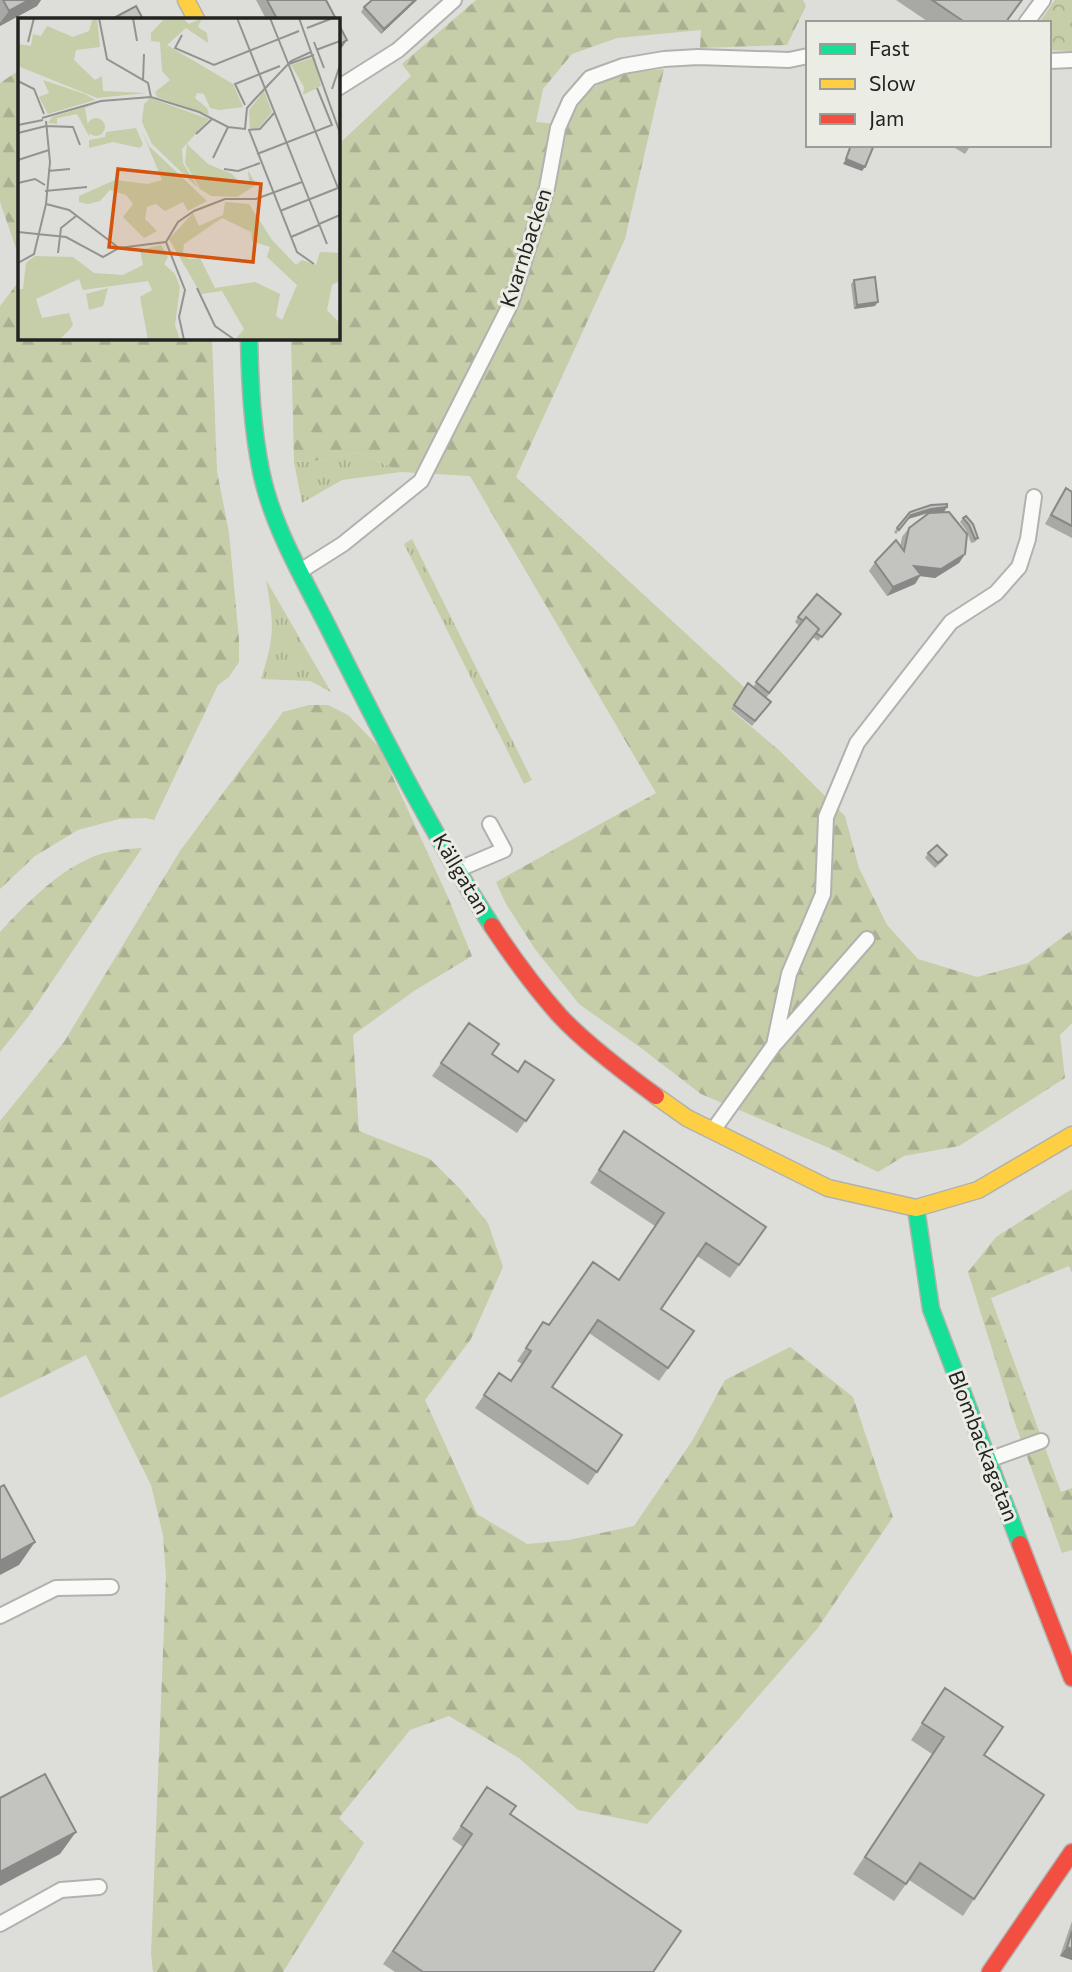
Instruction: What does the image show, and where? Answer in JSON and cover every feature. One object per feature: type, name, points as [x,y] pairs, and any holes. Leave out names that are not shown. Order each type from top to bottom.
[{"type":"street","points":[[186,0],[195,18]]},
{"type":"street","name":"Källgatan","points":[[249,340],[250,387],[261,472],[279,528],[372,715],[456,870],[516,962],[562,1018],[633,1079],[687,1118],[828,1188],[916,1208]]},
{"type":"street","points":[[916,1208],[978,1189],[1072,1135]]},
{"type":"street","name":"Blombackagatan","points":[[916,1208],[929,1303],[1072,1678]]},
{"type":"street","points":[[990,1972],[1072,1852]]},
{"type":"lane","points":[[340,87],[398,50],[454,0]]},
{"type":"lane","points":[[1027,21],[1043,0]]},
{"type":"lane","name":"Kvarnbacken","points":[[301,571],[342,544],[421,481],[511,303],[547,188],[558,128],[570,101],[590,78],[622,66],[664,59],[698,57],[789,60],[806,56]]},
{"type":"lane","points":[[1051,61],[1072,60]]},
{"type":"lane","points":[[774,1045],[789,974],[823,894],[825,817],[857,743],[951,622],[996,593],[1019,567],[1028,539],[1034,497]]},
{"type":"lane","points":[[456,870],[504,850],[490,824]]},
{"type":"lane","points":[[713,1130],[774,1045],[867,939]]},
{"type":"lane","points":[[990,1460],[1041,1441]]},
{"type":"lane","points":[[0,1616],[57,1588],[111,1587]]},
{"type":"lane","points":[[0,1924],[61,1890],[99,1888]]},
{"type":"green space","points":[[476,0],[803,0],[806,6],[787,45],[700,48],[701,30],[617,38],[572,54],[543,89],[536,122],[567,125],[585,96],[605,80],[630,73],[664,69],[625,239],[516,477],[745,688],[731,710],[780,751],[845,816],[859,868],[887,925],[918,959],[977,977],[1028,963],[1072,930],[1072,1023],[1060,1035],[1065,1078],[959,1146],[904,1156],[878,1172],[827,1147],[701,1094],[579,1004],[535,949],[506,904],[496,882],[656,793],[470,476],[401,472],[359,452],[326,460],[294,462],[291,340],[340,340],[340,143],[411,76],[402,64]]},
{"type":"green space","points":[[1055,0],[1072,0],[1072,51],[1051,50],[1051,21],[1040,21]]},
{"type":"green space","points":[[18,71],[18,254],[0,202],[0,83]]},
{"type":"green space","points":[[18,282],[18,340],[212,340],[217,471],[229,533],[239,662],[229,677],[218,685],[154,820],[119,819],[78,830],[35,856],[0,889],[0,306]]},
{"type":"green space","points":[[359,452],[401,472],[342,480],[302,503],[294,462],[326,460]]},
{"type":"green space","points":[[412,539],[532,780],[524,784],[404,544]]},
{"type":"green space","points":[[266,580],[331,692],[310,681],[261,679],[272,630]]},
{"type":"green space","points":[[309,705],[328,705],[348,715],[379,747],[472,956],[414,991],[353,1035],[359,1131],[430,1159],[461,1190],[488,1223],[503,1267],[471,1339],[425,1400],[477,1514],[527,1544],[569,1540],[634,1526],[692,1441],[725,1380],[790,1347],[853,1397],[893,1517],[817,1629],[647,1824],[578,1810],[519,1758],[449,1716],[410,1730],[339,1818],[364,1843],[283,1972],[153,1972],[151,1954],[166,1576],[163,1535],[151,1485],[86,1355],[0,1398],[0,1121],[64,1042],[180,851],[283,712]]},
{"type":"green space","points":[[142,848],[28,1017],[0,1052],[0,932],[63,873],[101,854]]},
{"type":"green space","points":[[1072,1189],[1072,1273],[1069,1266],[991,1298],[1061,1492],[1072,1488],[1072,1550],[1062,1553],[1016,1426],[968,1272],[996,1237]]},
{"type":"building","points":[[3,0],[29,0],[9,11]]},
{"type":"building","points":[[267,0],[326,0],[335,18],[276,18]]},
{"type":"building","points":[[372,0],[415,0],[384,29],[364,7]]},
{"type":"building","points":[[932,0],[1022,0],[1006,21],[963,21]]},
{"type":"building","points":[[136,6],[142,18],[114,18]]},
{"type":"building","points":[[340,27],[347,40],[340,44]]},
{"type":"building","points":[[850,147],[873,147],[865,167],[846,159]]},
{"type":"building","points":[[875,277],[878,302],[857,305],[854,280]]},
{"type":"building","points":[[1066,488],[1072,492],[1072,526],[1051,515]]},
{"type":"building","points":[[947,504],[947,507],[911,515],[899,530],[897,528],[910,512],[931,505]]},
{"type":"building","points":[[949,512],[967,534],[965,554],[941,569],[914,566],[921,575],[893,587],[875,562],[896,540],[904,551],[909,528],[929,513]]},
{"type":"building","points":[[966,516],[973,524],[978,538],[975,539],[963,518]]},
{"type":"building","points":[[817,594],[841,614],[822,637],[816,633],[819,629],[806,617],[803,621],[798,617]]},
{"type":"building","points":[[806,617],[819,629],[769,693],[756,682]]},
{"type":"building","points":[[748,683],[771,702],[755,721],[734,705]]},
{"type":"building","points":[[937,845],[947,855],[938,863],[928,853]]},
{"type":"building","points":[[469,1023],[499,1044],[492,1054],[518,1072],[525,1061],[554,1080],[526,1121],[441,1063]]},
{"type":"building","points":[[624,1131],[766,1227],[739,1265],[706,1243],[661,1309],[694,1331],[668,1368],[598,1320],[552,1387],[622,1435],[597,1472],[484,1395],[499,1373],[511,1381],[531,1351],[526,1348],[543,1322],[549,1325],[593,1262],[619,1280],[664,1213],[599,1170]]},
{"type":"building","points":[[4,1485],[35,1542],[0,1561],[0,1487]]},
{"type":"building","points":[[945,1688],[1003,1727],[984,1755],[1044,1795],[974,1899],[920,1863],[906,1884],[865,1857],[944,1737],[922,1723]]},
{"type":"building","points":[[45,1774],[76,1832],[0,1872],[0,1798]]},
{"type":"building","points":[[487,1787],[516,1806],[510,1814],[681,1931],[653,1972],[423,1972],[393,1951],[472,1834],[461,1826]]},
{"type":"building","points":[[1072,1931],[1072,1949],[1067,1947]]},
{"type":"traffic: fast","points":[[249,340],[258,454],[266,491],[280,531],[406,779],[492,926]]},
{"type":"traffic: fast","points":[[916,1208],[931,1309],[1020,1544]]},
{"type":"traffic: slow","points":[[186,0],[195,18]]},
{"type":"traffic: slow","points":[[656,1096],[687,1118],[828,1188],[916,1208],[978,1190],[1072,1135]]},
{"type":"traffic: jam","points":[[492,926],[524,973],[560,1016],[593,1047],[656,1096]]},
{"type":"traffic: jam","points":[[1020,1544],[1072,1678]]},
{"type":"traffic: jam","points":[[990,1972],[1072,1852]]}]
